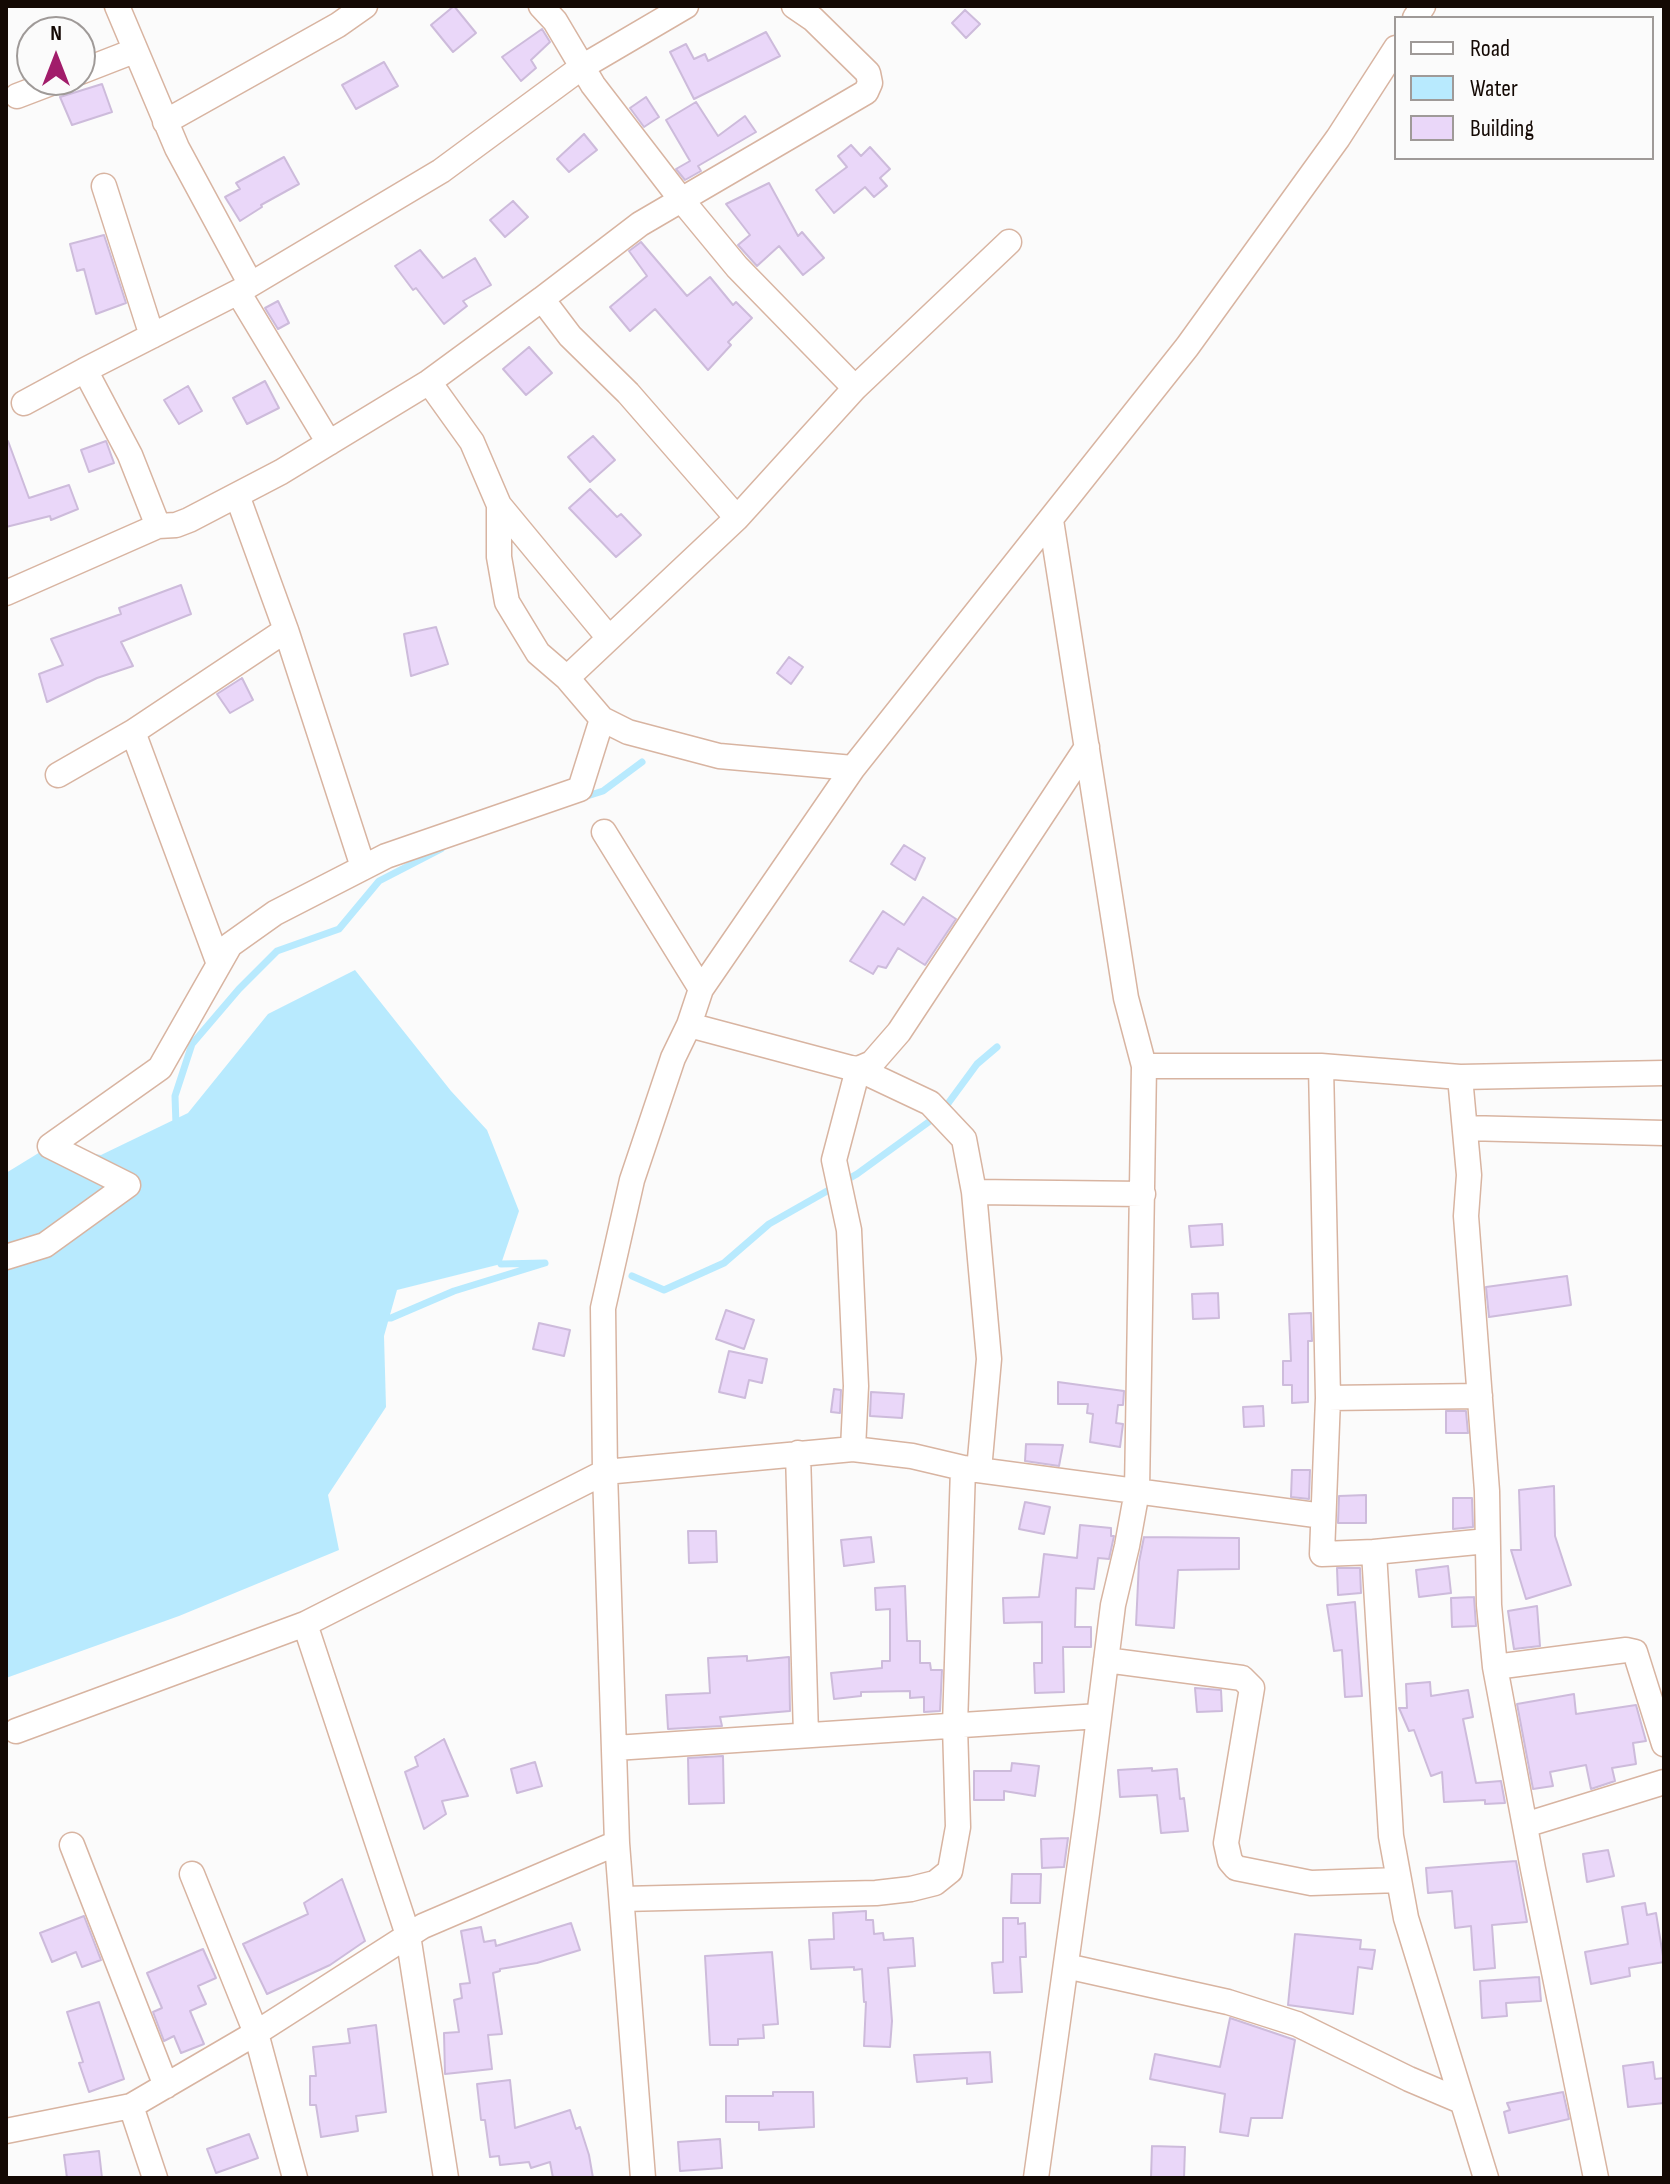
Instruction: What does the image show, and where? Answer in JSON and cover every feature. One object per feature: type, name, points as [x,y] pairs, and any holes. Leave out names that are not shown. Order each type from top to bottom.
[{"type":"street","points":[[117,6],[165,122],[244,287],[329,443]]},
{"type":"street","points":[[165,122],[338,25],[365,6]]},
{"type":"street","points":[[541,6],[555,21],[593,85],[680,198],[737,267],[855,388]]},
{"type":"street","points":[[24,403],[244,287],[441,171],[582,67],[686,6]]},
{"type":"street","points":[[6,593],[158,526],[176,525],[189,520],[329,443],[429,382],[626,233],[680,198],[866,92],[870,83],[868,73],[813,19],[794,6]]},
{"type":"street","points":[[96,66],[134,51]]},
{"type":"street","points":[[643,2178],[617,1843],[603,1308],[632,1180],[673,1058],[689,1025],[701,989],[853,768],[1187,347],[1338,138],[1394,51]]},
{"type":"street","points":[[104,186],[152,336]]},
{"type":"street","points":[[567,678],[737,518],[855,388],[1009,242]]},
{"type":"street","points":[[542,299],[570,336],[628,393],[737,518]]},
{"type":"street","points":[[85,370],[130,455],[158,526]]},
{"type":"street","points":[[429,382],[472,442],[499,505],[609,638]]},
{"type":"street","points":[[237,495],[286,630],[363,867]]},
{"type":"street","points":[[499,505],[499,557],[507,602],[538,653],[567,678],[602,719],[628,732],[719,756],[853,768]]},
{"type":"street","points":[[1036,2178],[1113,1605],[1137,1491],[1143,1194],[1144,1066],[1126,998],[1051,520]]},
{"type":"street","points":[[58,775],[133,732],[286,630]]},
{"type":"street","points":[[6,1257],[45,1245],[128,1185],[50,1146],[160,1068],[230,945],[275,913],[386,856],[580,789],[602,719]]},
{"type":"street","points":[[133,732],[219,964]]},
{"type":"street","points":[[858,1069],[872,1063],[899,1032],[1087,747]]},
{"type":"street","points":[[604,832],[701,989]]},
{"type":"street","points":[[622,1899],[876,1893],[911,1889],[935,1883],[950,1871],[958,1827],[955,1726],[971,1469],[989,1359],[974,1192],[964,1139],[930,1103],[858,1069],[689,1025]]},
{"type":"street","points":[[1144,1066],[1321,1066],[1460,1077],[1664,1073]]},
{"type":"street","points":[[1321,1066],[1328,1398],[1322,1554],[1487,1541]]},
{"type":"street","points":[[853,1449],[856,1386],[849,1230],[834,1160],[858,1069]]},
{"type":"street","points":[[1460,1077],[1469,1175],[1466,1216],[1487,1491],[1489,1605],[1495,1667],[1596,2178]]},
{"type":"street","points":[[1465,1128],[1664,1133]]},
{"type":"street","points":[[974,1192],[1143,1194]]},
{"type":"street","points":[[1328,1398],[1480,1396]]},
{"type":"street","points":[[16,1731],[305,1624],[605,1472],[853,1449],[912,1456],[971,1469],[1323,1516]]},
{"type":"street","points":[[798,1453],[806,1735]]},
{"type":"street","points":[[1374,1552],[1391,1836],[1406,1918],[1486,2178]]},
{"type":"street","points":[[305,1624],[408,1935],[446,2178]]},
{"type":"street","points":[[1495,1667],[1631,1650],[1638,1656],[1664,1744]]},
{"type":"street","points":[[1106,1660],[1242,1678],[1252,1688],[1226,1843],[1230,1861],[1236,1868],[1311,1883],[1399,1880]]},
{"type":"street","points":[[615,1748],[1099,1716]]},
{"type":"street","points":[[1525,1825],[1664,1782]]},
{"type":"street","points":[[6,2131],[131,2106],[256,2033],[408,1935],[617,1843]]},
{"type":"street","points":[[72,1845],[166,2086]]},
{"type":"street","points":[[192,1874],[256,2033],[295,2178]]},
{"type":"street","points":[[1066,1966],[1228,2002],[1297,2024],[1461,2101]]},
{"type":"street","points":[[131,2106],[155,2178]]},
{"type":"water","points":[[355,970],[451,1091],[487,1130],[519,1211],[501,1264],[397,1290],[384,1336],[386,1407],[328,1495],[339,1550],[179,1616],[6,1678],[6,1173],[50,1146],[101,1155],[188,1113],[268,1014]]},
{"type":"building","points":[[454,6],[476,33],[453,52],[431,25]]},
{"type":"building","points":[[965,10],[980,24],[966,38],[952,23]]},
{"type":"building","points":[[542,29],[550,42],[531,60],[536,68],[521,81],[502,57]]},
{"type":"building","points":[[766,32],[780,56],[694,99],[670,52],[686,44],[694,59],[705,54],[708,61]]},
{"type":"building","points":[[384,62],[398,86],[356,109],[342,85]]},
{"type":"building","points":[[102,84],[112,112],[72,125],[60,97],[96,96],[96,86]]},
{"type":"building","points":[[646,97],[659,117],[644,127],[630,108]]},
{"type":"building","points":[[696,102],[718,136],[745,116],[756,132],[698,166],[701,171],[685,180],[676,169],[690,161],[666,120]]},
{"type":"building","points":[[584,134],[597,150],[569,172],[557,159]]},
{"type":"building","points":[[851,145],[861,156],[870,147],[890,169],[880,178],[887,186],[874,197],[865,187],[834,213],[816,190],[847,167],[838,156]]},
{"type":"building","points":[[284,157],[299,184],[240,221],[225,197],[240,189],[236,183]]},
{"type":"building","points":[[769,183],[798,236],[802,232],[824,258],[803,275],[779,246],[757,266],[738,245],[750,235],[726,204]]},
{"type":"building","points":[[513,201],[528,217],[505,237],[490,220]]},
{"type":"building","points":[[104,235],[126,303],[96,314],[84,269],[77,271],[70,244]]},
{"type":"building","points":[[641,242],[687,296],[710,277],[733,305],[736,302],[752,318],[728,342],[731,345],[708,370],[655,309],[630,331],[610,307],[647,276],[629,251]]},
{"type":"building","points":[[420,250],[443,278],[475,258],[491,285],[463,301],[467,306],[444,324],[395,266]]},
{"type":"building","points":[[278,301],[289,323],[278,329],[265,308]]},
{"type":"building","points":[[529,347],[552,373],[526,395],[503,369]]},
{"type":"building","points":[[265,381],[279,408],[247,424],[233,398]]},
{"type":"building","points":[[188,386],[202,411],[179,424],[164,400]]},
{"type":"building","points":[[593,436],[615,460],[590,482],[568,457]]},
{"type":"building","points":[[6,441],[29,498],[69,485],[78,509],[51,520],[50,516],[6,527]]},
{"type":"building","points":[[106,441],[114,463],[89,472],[81,450]]},
{"type":"building","points":[[590,489],[617,517],[621,514],[641,535],[616,557],[569,508]]},
{"type":"building","points":[[181,585],[191,614],[121,642],[133,666],[97,678],[47,702],[39,674],[63,665],[51,639],[121,614],[119,608]]},
{"type":"building","points":[[436,627],[448,664],[411,676],[404,634]]},
{"type":"building","points":[[789,657],[803,667],[791,684],[777,673]]},
{"type":"building","points":[[242,678],[253,700],[230,713],[217,694]]},
{"type":"building","points":[[904,845],[925,858],[915,880],[891,864]]},
{"type":"building","points":[[923,897],[956,919],[925,965],[898,948],[886,968],[878,966],[873,974],[850,961],[883,911],[904,925]]},
{"type":"building","points":[[1222,1224],[1223,1245],[1191,1247],[1189,1226]]},
{"type":"building","points":[[1567,1276],[1571,1305],[1489,1317],[1486,1287]]},
{"type":"building","points":[[1218,1293],[1219,1318],[1193,1319],[1192,1294]]},
{"type":"building","points":[[726,1310],[754,1320],[744,1349],[716,1339]]},
{"type":"building","points":[[1311,1313],[1308,1402],[1292,1403],[1292,1385],[1283,1385],[1283,1361],[1291,1361],[1289,1314]]},
{"type":"building","points":[[539,1323],[570,1330],[564,1356],[533,1349]]},
{"type":"building","points":[[729,1351],[767,1359],[762,1383],[749,1380],[745,1398],[719,1392]]},
{"type":"building","points":[[1058,1382],[1124,1391],[1123,1405],[1118,1405],[1116,1423],[1123,1424],[1120,1447],[1090,1442],[1093,1414],[1087,1413],[1088,1404],[1058,1404]]},
{"type":"building","points":[[834,1389],[841,1390],[840,1413],[831,1412]]},
{"type":"building","points":[[871,1392],[904,1394],[902,1418],[870,1416]]},
{"type":"building","points":[[1263,1406],[1264,1426],[1244,1427],[1243,1407]]},
{"type":"building","points":[[1446,1411],[1466,1411],[1468,1433],[1446,1433]]},
{"type":"building","points":[[1026,1444],[1063,1445],[1059,1466],[1025,1461]]},
{"type":"building","points":[[1292,1470],[1310,1470],[1309,1499],[1291,1497]]},
{"type":"building","points":[[1554,1486],[1555,1536],[1571,1585],[1526,1599],[1511,1550],[1521,1550],[1519,1490]]},
{"type":"building","points":[[1366,1495],[1366,1523],[1338,1523],[1339,1496]]},
{"type":"building","points":[[1453,1498],[1472,1498],[1473,1527],[1453,1529]]},
{"type":"building","points":[[1025,1502],[1050,1507],[1044,1534],[1019,1529]]},
{"type":"building","points":[[1080,1525],[1111,1528],[1111,1536],[1114,1536],[1109,1559],[1098,1558],[1094,1589],[1076,1588],[1075,1627],[1091,1627],[1091,1647],[1063,1647],[1064,1692],[1035,1693],[1034,1663],[1042,1663],[1042,1622],[1004,1623],[1003,1598],[1039,1597],[1044,1554],[1077,1558]]},
{"type":"building","points":[[688,1531],[716,1531],[717,1562],[689,1563]]},
{"type":"building","points":[[871,1537],[874,1562],[844,1566],[841,1540]]},
{"type":"building","points":[[1144,1537],[1239,1538],[1239,1569],[1178,1570],[1174,1628],[1136,1625],[1139,1562]]},
{"type":"building","points":[[1448,1566],[1451,1593],[1419,1597],[1416,1570]]},
{"type":"building","points":[[1337,1568],[1360,1568],[1361,1593],[1338,1595]]},
{"type":"building","points":[[905,1586],[907,1641],[920,1641],[920,1663],[930,1663],[931,1670],[942,1670],[940,1711],[924,1712],[924,1697],[910,1698],[910,1691],[861,1692],[861,1696],[834,1699],[831,1673],[882,1668],[882,1661],[890,1661],[890,1609],[876,1610],[875,1588]]},
{"type":"building","points":[[1474,1597],[1476,1626],[1452,1627],[1451,1598]]},
{"type":"building","points":[[1355,1602],[1362,1696],[1345,1697],[1342,1650],[1334,1651],[1327,1605]]},
{"type":"building","points":[[1537,1606],[1540,1646],[1514,1649],[1508,1611]]},
{"type":"building","points":[[747,1656],[747,1661],[789,1657],[790,1711],[720,1717],[722,1726],[668,1729],[666,1695],[710,1693],[708,1658]]},
{"type":"building","points":[[1430,1682],[1431,1696],[1468,1690],[1473,1717],[1463,1719],[1476,1783],[1501,1781],[1505,1803],[1485,1804],[1485,1800],[1444,1802],[1442,1772],[1431,1776],[1414,1730],[1409,1731],[1399,1708],[1407,1708],[1406,1684]]},
{"type":"building","points":[[1195,1688],[1221,1690],[1222,1711],[1197,1712]]},
{"type":"building","points":[[1574,1694],[1576,1714],[1636,1705],[1646,1741],[1633,1743],[1636,1764],[1612,1768],[1615,1781],[1591,1789],[1586,1765],[1550,1772],[1553,1786],[1533,1789],[1517,1704]]},
{"type":"building","points":[[444,1739],[468,1796],[442,1801],[446,1814],[424,1829],[405,1772],[418,1766],[415,1757]]},
{"type":"building","points":[[723,1756],[724,1803],[689,1804],[688,1758]]},
{"type":"building","points":[[535,1762],[542,1786],[517,1793],[511,1769]]},
{"type":"building","points":[[1012,1763],[1039,1766],[1035,1796],[1004,1791],[1004,1800],[974,1800],[974,1771],[1011,1771]]},
{"type":"building","points":[[1152,1768],[1152,1771],[1177,1769],[1188,1831],[1161,1833],[1157,1795],[1120,1797],[1118,1770]]},
{"type":"building","points":[[1068,1838],[1064,1867],[1042,1868],[1041,1839]]},
{"type":"building","points":[[1608,1850],[1614,1876],[1587,1882],[1583,1854]]},
{"type":"building","points":[[1516,1861],[1527,1922],[1492,1925],[1495,1968],[1474,1970],[1471,1926],[1455,1928],[1452,1891],[1428,1893],[1426,1868]]},
{"type":"building","points":[[1012,1874],[1041,1874],[1040,1903],[1011,1903]]},
{"type":"building","points":[[342,1879],[365,1941],[330,1965],[267,1994],[243,1944],[308,1914],[304,1903]]},
{"type":"building","points":[[1645,1903],[1647,1915],[1656,1913],[1664,1962],[1629,1968],[1630,1976],[1591,1984],[1585,1952],[1628,1944],[1622,1907]]},
{"type":"building","points":[[866,1911],[866,1920],[873,1920],[874,1934],[883,1933],[884,1940],[913,1938],[915,1966],[888,1968],[892,2021],[890,2047],[864,2046],[866,2002],[862,1969],[811,1969],[809,1940],[834,1939],[833,1913]]},
{"type":"building","points":[[84,1916],[101,1960],[82,1967],[76,1952],[52,1962],[40,1933]]},
{"type":"building","points":[[1003,1918],[1018,1918],[1018,1924],[1025,1923],[1026,1957],[1020,1957],[1022,1992],[994,1993],[992,1963],[1003,1962]]},
{"type":"building","points":[[571,1923],[580,1950],[493,1973],[502,2034],[488,2035],[492,2069],[445,2074],[444,2033],[459,2032],[454,2000],[462,1998],[460,1984],[470,1983],[461,1931],[481,1927],[484,1942],[495,1940],[496,1946]]},
{"type":"building","points":[[1295,1934],[1361,1940],[1360,1949],[1375,1950],[1372,1969],[1358,1967],[1353,2014],[1288,2005]]},
{"type":"building","points":[[203,1949],[216,1978],[198,1986],[206,2004],[190,2011],[204,2044],[181,2053],[174,2036],[164,2041],[153,2012],[162,2008],[147,1973]]},
{"type":"building","points":[[772,1952],[778,2024],[763,2025],[764,2038],[738,2039],[738,2045],[710,2045],[705,1956]]},
{"type":"building","points":[[1539,1977],[1541,2001],[1506,2003],[1507,2016],[1482,2018],[1480,1981]]},
{"type":"building","points":[[99,2002],[124,2079],[89,2092],[67,2012]]},
{"type":"building","points":[[1230,2018],[1295,2040],[1282,2118],[1251,2118],[1248,2136],[1220,2132],[1225,2094],[1150,2079],[1155,2054],[1220,2067]]},
{"type":"building","points":[[376,2025],[386,2112],[356,2116],[358,2131],[321,2137],[316,2105],[310,2105],[310,2076],[316,2076],[313,2047],[350,2043],[348,2029]]},
{"type":"building","points":[[990,2052],[992,2082],[967,2084],[967,2078],[917,2082],[914,2055]]},
{"type":"building","points":[[1653,2062],[1655,2079],[1664,2078],[1664,2103],[1628,2107],[1623,2066]]},
{"type":"building","points":[[510,2080],[515,2128],[570,2110],[576,2129],[580,2127],[593,2178],[553,2178],[550,2162],[531,2168],[529,2162],[500,2165],[499,2156],[490,2157],[477,2084]]},
{"type":"building","points":[[773,2092],[813,2092],[814,2127],[759,2130],[759,2122],[726,2122],[726,2096],[773,2096]]},
{"type":"building","points":[[1563,2092],[1569,2119],[1509,2133],[1504,2112],[1510,2110],[1507,2103]]},
{"type":"building","points":[[249,2134],[258,2158],[216,2173],[207,2149]]},
{"type":"building","points":[[720,2139],[722,2168],[680,2171],[678,2142]]},
{"type":"building","points":[[1152,2146],[1185,2147],[1184,2178],[1151,2178]]},
{"type":"building","points":[[99,2151],[102,2178],[67,2178],[64,2155]]},
{"type":"waterway","points":[[584,797],[603,791],[642,762]]},
{"type":"waterway","points":[[176,1125],[175,1096],[192,1044],[239,989],[277,951],[339,929],[379,881],[441,849]]},
{"type":"waterway","points":[[632,1276],[664,1290],[724,1263],[769,1224],[857,1174],[941,1113],[977,1064],[997,1047]]},
{"type":"waterway","points":[[381,1318],[391,1318],[454,1291],[545,1263],[501,1264]]}]
